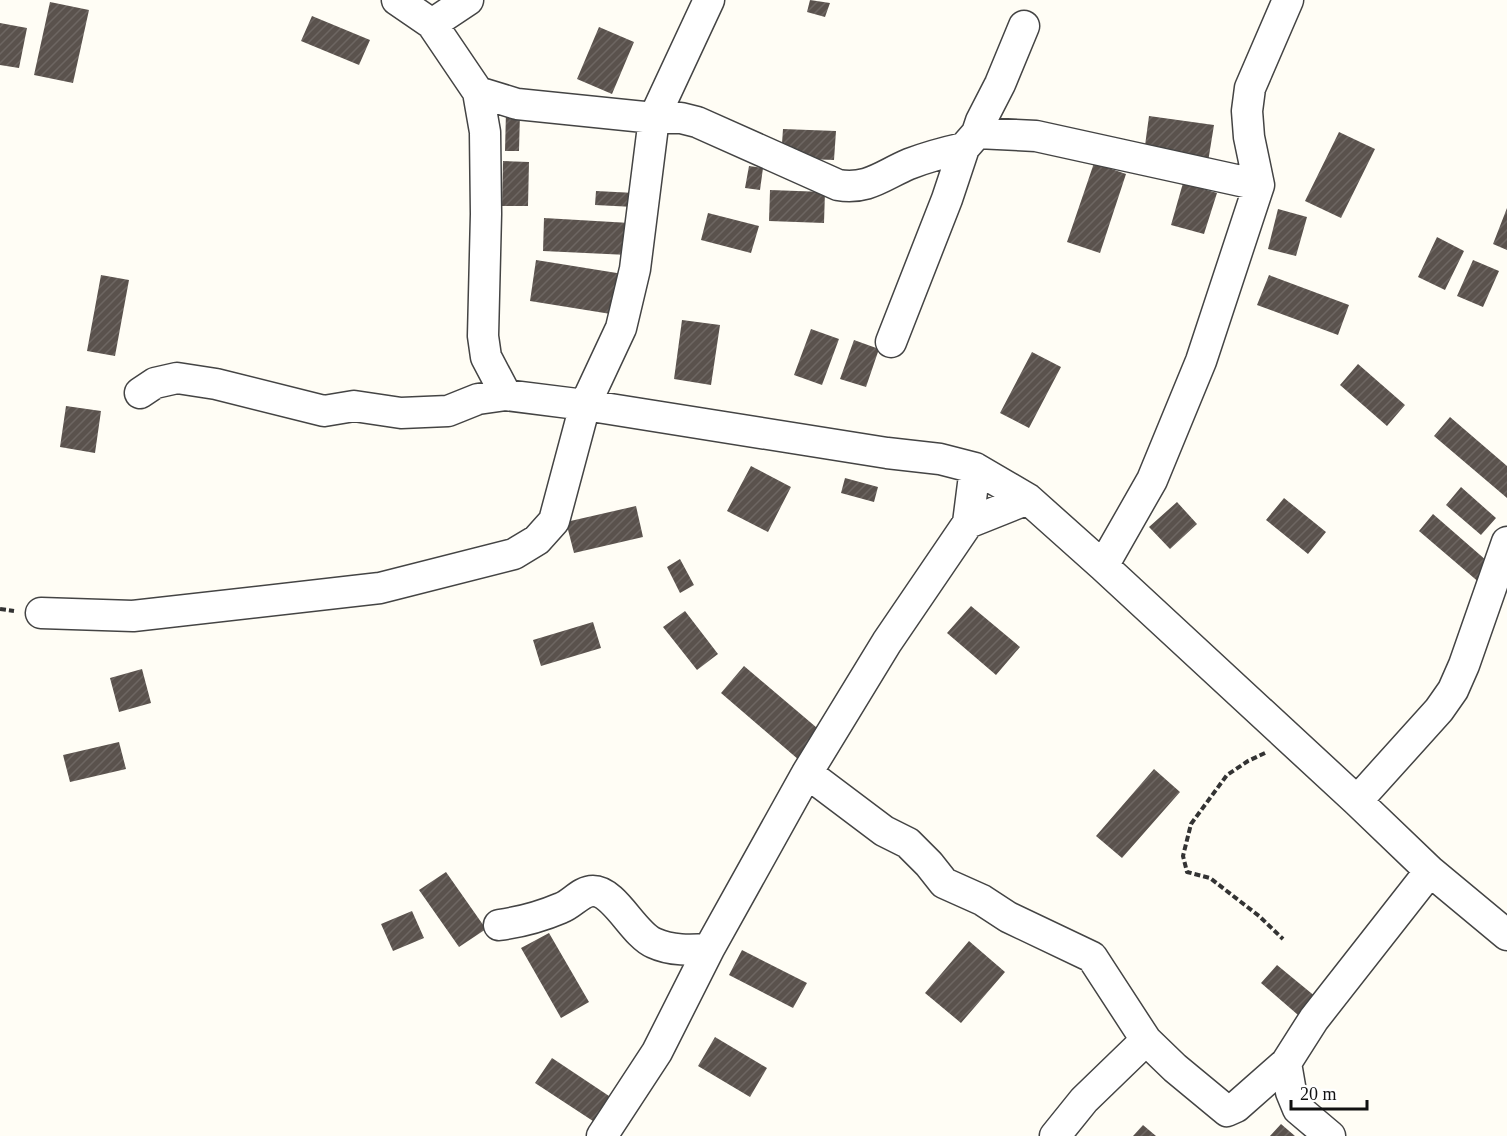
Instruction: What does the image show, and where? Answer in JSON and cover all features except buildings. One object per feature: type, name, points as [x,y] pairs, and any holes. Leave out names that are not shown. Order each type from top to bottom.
[{"type":"street","points":[[397,0],[432,24],[478,92],[485,132],[486,214],[483,336],[486,357],[506,396]]},
{"type":"street","points":[[432,24],[468,0]]},
{"type":"street","points":[[41,613],[133,616],[380,588],[514,554],[537,540],[554,521],[585,405],[621,328],[635,269],[654,118],[709,0]]},
{"type":"street","points":[[1103,566],[1152,480],[1201,361],[1260,185],[1248,120],[1250,88],[1288,0]]},
{"type":"street","points":[[891,342],[970,141],[1000,84],[1023,26]]},
{"type":"street","points":[[478,92],[518,104],[654,118],[681,118],[696,122],[838,185],[854,187],[970,141],[1036,136],[1260,185]]},
{"type":"street","points":[[140,393],[155,383],[177,378],[216,384],[324,411],[354,406],[401,412],[448,411],[478,399],[506,396],[585,405],[887,453],[940,459],[975,468],[1028,499],[1430,871],[1507,935]]},
{"type":"street","points":[[602,1136],[657,1052],[709,949],[807,773],[887,642],[968,523],[975,468]]},
{"type":"street","points":[[968,523],[1028,499]]},
{"type":"street","points":[[1357,801],[1439,710],[1453,690],[1507,542]]},
{"type":"street","points":[[807,773],[884,831],[908,843],[944,883],[1092,957],[1146,1040],[1175,1068],[1227,1111],[1236,1107],[1286,1062],[1314,1019],[1430,871]]},
{"type":"street","points":[[499,925],[530,920],[565,907],[578,896],[591,891],[603,893],[634,927],[654,943],[687,951],[709,949]]},
{"type":"street","points":[[1055,1136],[1084,1100],[1146,1040]]},
{"type":"street","points":[[1286,1062],[1291,1092],[1298,1109],[1330,1136]]},
{"type":"path","points":[[1283,939],[1259,916],[1210,879],[1187,872],[1183,856],[1191,824],[1227,775],[1248,760],[1291,741]]}]
